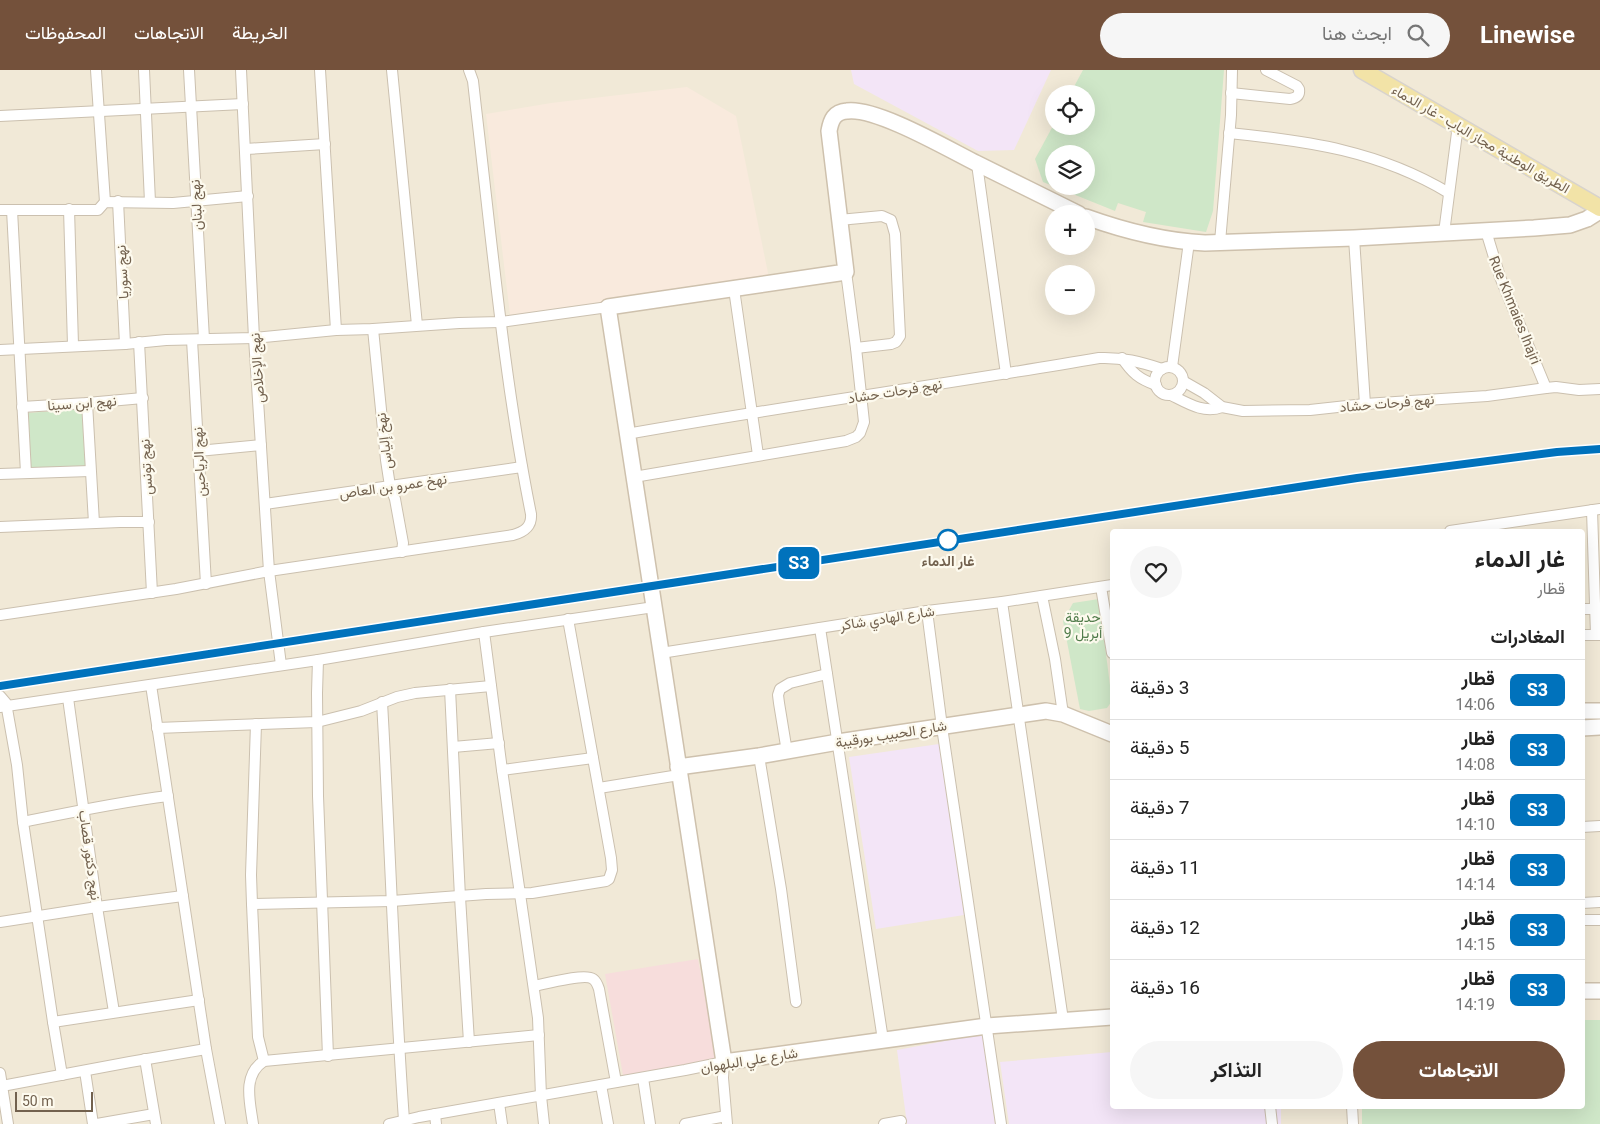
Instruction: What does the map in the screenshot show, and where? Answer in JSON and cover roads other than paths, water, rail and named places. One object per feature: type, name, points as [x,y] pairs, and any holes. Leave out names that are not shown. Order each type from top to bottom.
[{"type":"main road","name":"الطريق الوطنية مجاز الباب - غار الدماء","points":[[1362,70],[1600,210]]},
{"type":"street","points":[[96,70],[105,202]]},
{"type":"street","points":[[144,70],[150,202]]},
{"type":"street","name":"نهج لبنان","points":[[189,70],[204,340]]},
{"type":"street","name":"نهج الإخلاص","points":[[242,70],[254,338],[269,571],[281,665]]},
{"type":"street","points":[[320,70],[336,330]]},
{"type":"street","points":[[392,70],[418,325]]},
{"type":"street","points":[[0,615],[152,593],[269,571],[513,535],[524,531],[530,525],[532,518],[522,467],[500,322],[476,108],[469,70]]},
{"type":"street","points":[[1220,242],[1232,93],[1232,70]]},
{"type":"street","points":[[1232,93],[1290,99],[1298,96],[1299,90],[1297,86],[1266,70]]},
{"type":"street","points":[[0,116],[243,104]]},
{"type":"street","points":[[634,477],[758,455],[846,442],[856,437],[862,429],[864,422],[856,348],[829,131],[830,122],[840,112],[848,110],[874,114],[1061,205]]},
{"type":"street","points":[[1444,233],[1458,125]]},
{"type":"street","points":[[1229,133],[1293,140],[1351,152],[1412,173],[1449,193]]},
{"type":"street","points":[[246,149],[325,144]]},
{"type":"street","points":[[977,164],[1006,374]]},
{"type":"street","points":[[0,210],[98,210],[105,202],[174,203],[248,196]]},
{"type":"street","name":"نهج سوريا","points":[[118,201],[125,344]]},
{"type":"street","points":[[69,209],[73,346]]},
{"type":"street","points":[[12,210],[26,473]]},
{"type":"street","points":[[1095,220],[1143,235],[1190,242],[1220,242],[1354,238],[1570,225],[1587,219],[1600,210]]},
{"type":"street","points":[[839,220],[882,216],[892,220],[895,234],[900,336],[896,342],[891,344],[856,348]]},
{"type":"street","name":"Rue Khmaies lhajri","points":[[1486,231],[1500,276],[1546,388]]},
{"type":"street","points":[[1354,238],[1365,404]]},
{"type":"street","points":[[1156,386],[1156,376],[1167,368],[1190,242]]},
{"type":"street","points":[[0,350],[254,338],[336,330],[459,322],[500,322],[846,272]]},
{"type":"street","points":[[734,289],[758,455]]},
{"type":"street","points":[[608,307],[724,1062],[723,1078],[726,1120],[685,1124]]},
{"type":"street","name":"نهخ إلياس","points":[[373,329],[390,486],[395,499],[403,543],[402,552]]},
{"type":"street","name":"نهج الرياحين","points":[[192,340],[206,584]]},
{"type":"street","name":"نهج تونس","points":[[139,342],[152,593]]},
{"type":"street","name":"نهج فرحات حشاد","points":[[627,434],[752,412],[861,397],[1099,358],[1122,358],[1167,368]]},
{"type":"street","points":[[1122,358],[1132,372],[1156,386],[1162,393],[1172,394],[1188,404],[1207,410],[1222,407]]},
{"type":"street","points":[[1167,368],[1180,372],[1183,381],[1180,390],[1172,394]]},
{"type":"street","name":"نهج فرحات حشاد","points":[[1183,381],[1204,393],[1222,407],[1243,411],[1310,410],[1365,404],[1488,396],[1546,388],[1600,389]]},
{"type":"street","name":"نهج ابن سينا","points":[[22,407],[142,398]]},
{"type":"street","points":[[87,403],[94,523]]},
{"type":"street","points":[[198,451],[261,444]]},
{"type":"street","name":"نهخ عمرو بن العاص","points":[[265,504],[522,467]]},
{"type":"street","points":[[0,474],[90,471]]},
{"type":"street","points":[[1477,529],[1596,509],[1598,635],[1585,636]]},
{"type":"street","points":[[0,527],[148,522]]},
{"type":"street","name":"شارع الهادي شاكر","points":[[661,653],[927,611],[1110,585]]},
{"type":"street","points":[[1101,587],[1110,641]]},
{"type":"street","points":[[1042,596],[1055,659],[1063,714]]},
{"type":"street","points":[[1002,602],[1064,1020]]},
{"type":"street","points":[[4,707],[654,607]]},
{"type":"street","points":[[1585,609],[1598,609]]},
{"type":"street","points":[[927,611],[942,727],[1001,1124]]},
{"type":"street","points":[[252,904],[392,901],[547,892],[610,879],[612,870],[611,858],[568,619]]},
{"type":"street","points":[[820,628],[883,1040]]},
{"type":"street","points":[[484,632],[540,1035],[541,1096],[544,1124]]},
{"type":"street","points":[[318,660],[317,722],[328,1056]]},
{"type":"street","points":[[787,752],[778,695],[780,689],[790,683],[827,674]]},
{"type":"street","points":[[151,685],[206,1049],[220,1124]]},
{"type":"street","points":[[157,728],[317,722],[361,711],[382,702],[416,693],[491,686]]},
{"type":"street","points":[[450,689],[469,1042]]},
{"type":"street","points":[[0,696],[6,703],[4,707],[17,765],[23,822],[62,1075]]},
{"type":"street","name":"نهج دكتور قصاب","points":[[68,698],[114,1012]]},
{"type":"street","points":[[382,702],[404,1120]]},
{"type":"street","name":"شارع الحبيب بورقيبة","points":[[679,771],[838,742],[1046,710],[1063,714],[1089,726],[1109,730]]},
{"type":"street","points":[[1585,711],[1600,711]]},
{"type":"street","points":[[256,724],[251,875],[258,1037],[264,1061]]},
{"type":"street","points":[[1585,728],[1600,727]]},
{"type":"street","points":[[453,746],[499,743]]},
{"type":"street","points":[[758,756],[796,1002]]},
{"type":"street","points":[[502,770],[593,758]]},
{"type":"street","points":[[599,788],[679,771]]},
{"type":"street","points":[[23,822],[108,804],[168,796]]},
{"type":"street","points":[[1585,827],[1600,826]]},
{"type":"street","points":[[0,922],[97,906],[183,896]]},
{"type":"street","points":[[1585,903],[1600,902]]},
{"type":"street","points":[[1585,920],[1600,920]]},
{"type":"street","points":[[534,986],[580,977],[588,977],[594,980],[599,989],[616,1082]]},
{"type":"street","points":[[1585,991],[1600,991]]},
{"type":"street","points":[[53,1022],[199,1000]]},
{"type":"street","name":"شارع علي البلهوان","points":[[389,1124],[404,1120],[435,1119],[499,1104],[724,1062],[986,1026],[1110,1017]]},
{"type":"street","points":[[253,1124],[249,1081],[255,1068],[264,1061],[540,1035]]},
{"type":"street","points":[[2,1086],[206,1049]]},
{"type":"street","points":[[97,1124],[155,1119],[145,1060]]},
{"type":"street","points":[[84,1071],[93,1124]]},
{"type":"street","points":[[0,1073],[8,1124]]},
{"type":"street","points":[[643,1078],[650,1124]]},
{"type":"street","points":[[601,1085],[608,1124]]},
{"type":"street","points":[[499,1104],[502,1124]]},
{"type":"street","points":[[1270,1109],[1272,1124]]},
{"type":"street","points":[[1352,1109],[1353,1124]]},
{"type":"street","points":[[884,1124],[901,1121]]},
{"type":"railway","points":[[0,686],[1357,478],[1557,452],[1600,449]]},
{"type":"train","name":"S3","points":[[0,686],[1357,478],[1557,452],[1600,449]]},
{"type":"place","name":"غار الدماء","points":[[948,540]]},
{"type":"park label","name":"حديقة 9 أبريل","points":[[1083,626]]}]
